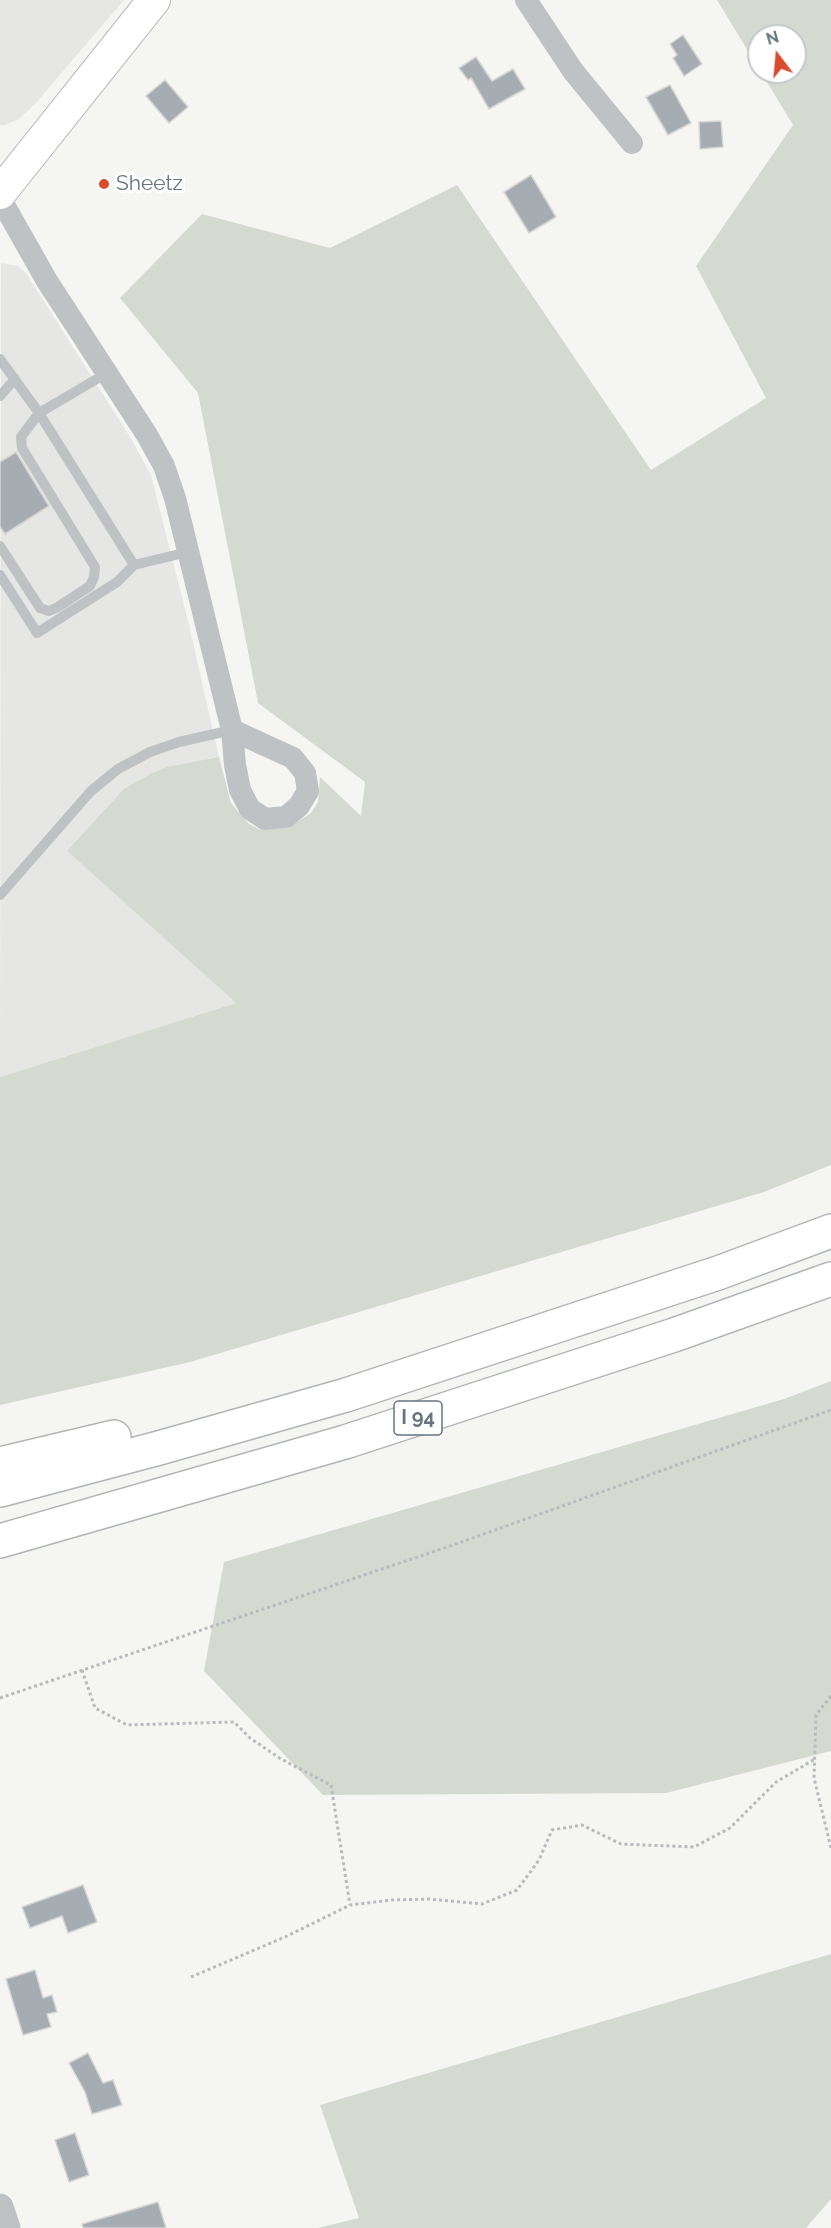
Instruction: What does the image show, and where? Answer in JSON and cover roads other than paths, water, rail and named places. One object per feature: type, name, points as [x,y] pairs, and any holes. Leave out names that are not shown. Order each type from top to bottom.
[{"type":"highway","name":"I 94","points":[[0,1490],[346,1395],[695,1280],[831,1231]]},
{"type":"highway","name":"I 94","points":[[0,1541],[345,1442],[674,1335],[831,1279]]},
{"type":"highway","points":[[0,1464],[292,1399],[346,1395]]},
{"type":"main road","points":[[0,192],[154,0]]},
{"type":"street","points":[[526,0],[573,71],[632,143]]},
{"type":"street","points":[[0,198],[47,281],[147,435],[164,466],[175,498],[232,730]]},
{"type":"street","points":[[0,2207],[7,2228]]},
{"type":"lane","points":[[0,359],[39,412],[134,565]]},
{"type":"lane","points":[[0,546],[40,609],[49,611],[58,607],[90,586],[94,578],[95,567],[22,448],[21,437],[39,412],[106,373]]},
{"type":"lane","points":[[0,396],[15,379]]},
{"type":"lane","points":[[0,575],[37,633],[117,582],[134,565],[188,552]]},
{"type":"lane","points":[[0,895],[90,791],[118,769],[150,752],[179,742],[232,730]]},
{"type":"place","name":"Sheetz","points":[[104,184]]}]
